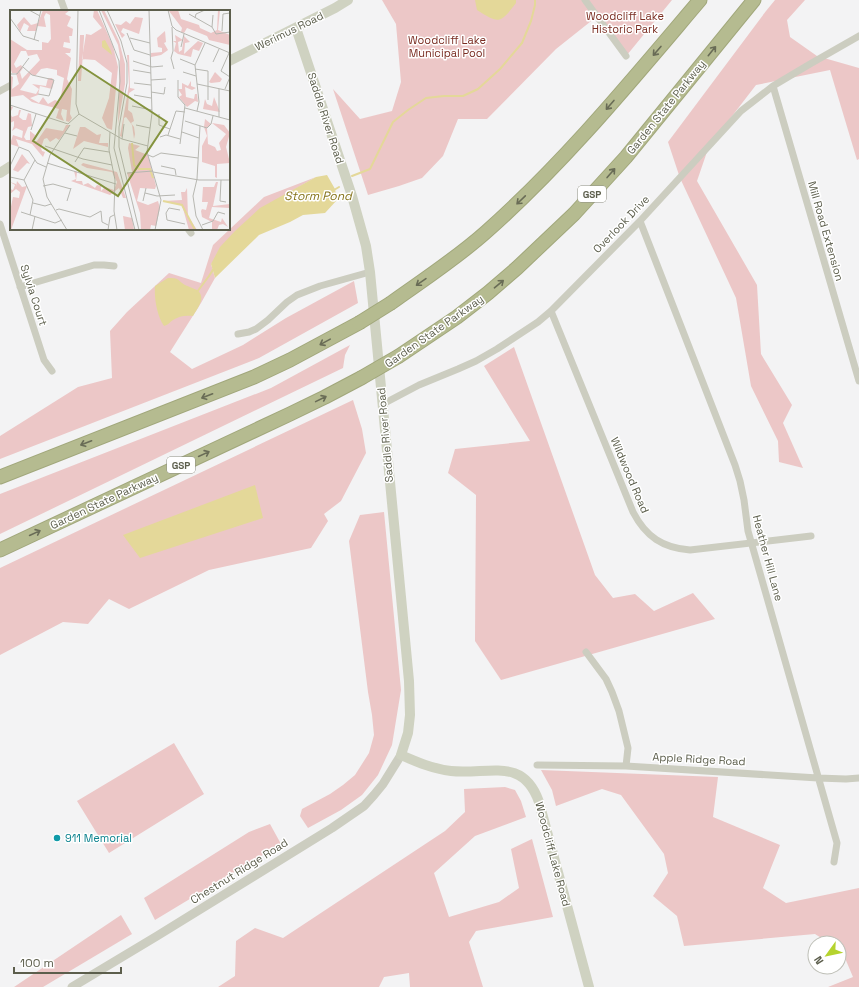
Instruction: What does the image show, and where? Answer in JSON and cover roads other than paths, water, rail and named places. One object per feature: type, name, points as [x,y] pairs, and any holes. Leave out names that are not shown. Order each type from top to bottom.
[{"type":"highway","points":[[0,478],[254,377],[290,360],[359,323],[391,303],[456,257],[485,233],[536,185],[600,116],[700,0]]},
{"type":"highway","name":"Garden State Parkway","points":[[0,550],[325,397],[362,378],[399,356],[457,317],[518,268],[574,214],[626,157],[754,0]]},
{"type":"main road","name":"Werimus Road","points":[[230,61],[348,0]]},
{"type":"main road","name":"Saddle River Road","points":[[296,28],[356,210],[366,246],[370,272],[409,687],[410,715],[408,733],[401,755]]},
{"type":"main road","points":[[0,173],[10,167]]},
{"type":"main road","name":"Woodcliff Lake Road","points":[[401,755],[441,770],[500,770],[510,772],[519,774],[530,783],[539,802],[589,987]]},
{"type":"street","points":[[62,0],[65,10]]},
{"type":"street","points":[[585,0],[626,56]]},
{"type":"street","name":"Overlook Drive","points":[[383,404],[418,386],[485,356],[538,322],[551,311],[640,221],[741,111],[773,86],[859,36]]},
{"type":"street","points":[[0,91],[10,86]]},
{"type":"street","name":"Mill Road Extension","points":[[773,86],[859,381]]},
{"type":"street","name":"Heather Hill Lane","points":[[640,221],[740,481],[748,530],[837,842],[834,862]]},
{"type":"street","name":"Sylvia Court","points":[[0,224],[44,360],[52,370]]},
{"type":"street","points":[[20,287],[94,265],[104,264],[114,266]]},
{"type":"street","points":[[238,334],[256,329],[297,295],[320,286],[370,272]]},
{"type":"street","name":"Wildwood Road","points":[[551,311],[633,512],[644,530],[660,542],[669,546],[690,550],[811,536]]},
{"type":"street","points":[[586,652],[606,679],[617,705],[628,748],[626,766]]},
{"type":"street","name":"Chestnut Ridge Road","points":[[72,987],[326,832],[364,806],[392,771],[401,755]]},
{"type":"street","name":"Apple Ridge Road","points":[[537,765],[626,766],[818,778],[859,778]]},
{"type":"water","points":[[475,0],[516,0],[516,3],[506,15],[499,20],[490,18],[477,10]]},
{"type":"water","name":"Storm Pond","points":[[327,175],[335,189],[337,200],[325,213],[303,215],[259,235],[215,278],[211,264],[220,247],[260,208],[316,177]]},
{"type":"water","points":[[168,278],[176,279],[197,290],[200,293],[201,299],[199,307],[193,316],[180,317],[164,326],[156,307],[155,286]]},
{"type":"water","points":[[255,485],[263,518],[140,558],[123,535]]},
{"type":"waterway","points":[[352,176],[370,169],[393,122],[408,110],[426,98],[463,96],[478,89],[500,69],[522,43],[531,21],[535,0]]},
{"type":"waterway","points":[[334,190],[339,187]]},
{"type":"waterway","points":[[197,292],[214,268]]},
{"type":"place","name":"911 Memorial","points":[[57,838]]},
{"type":"park label","name":"Woodcliff Lake Historic Park","points":[[625,22]]},
{"type":"park label","name":"Woodcliff Lake Municipal Pool","points":[[447,46]]}]
